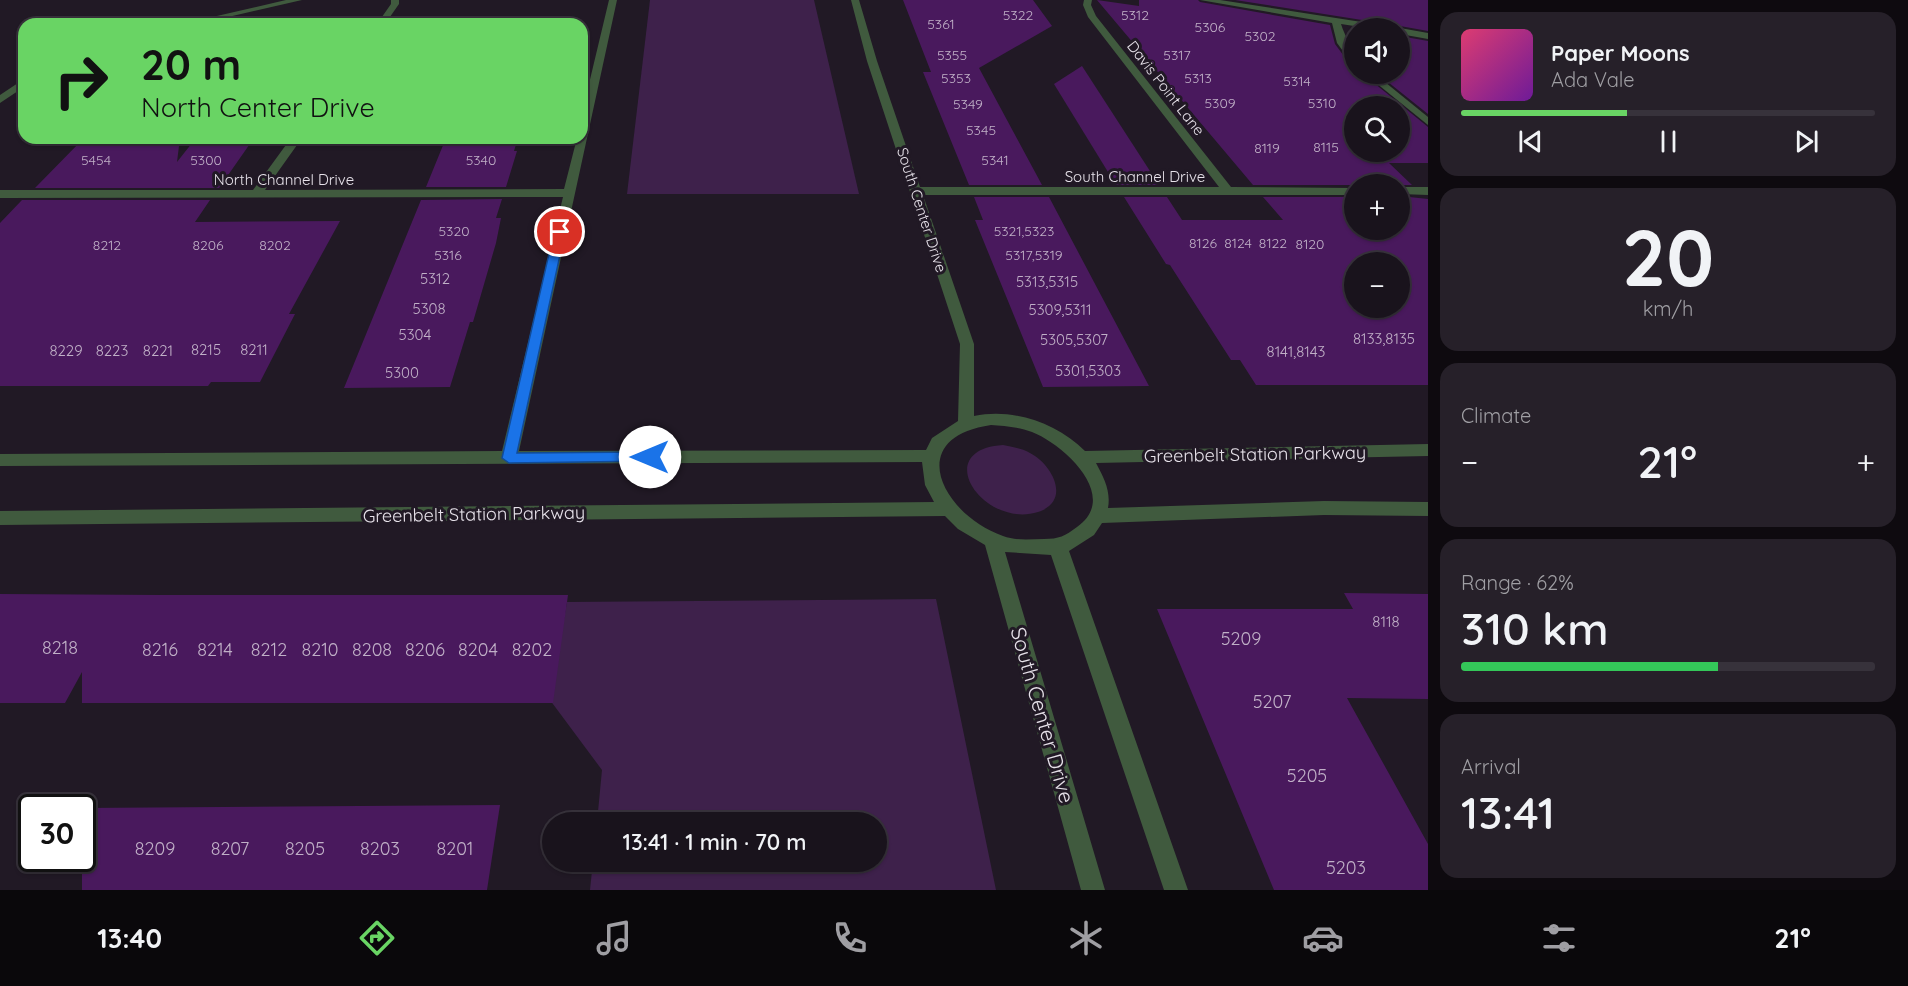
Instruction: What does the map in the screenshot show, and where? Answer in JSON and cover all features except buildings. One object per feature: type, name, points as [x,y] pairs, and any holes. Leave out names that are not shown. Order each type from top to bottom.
[{"type":"street","points":[[214,18],[298,0]]},
{"type":"street","points":[[385,18],[395,4],[395,0]]},
{"type":"street","points":[[588,110],[613,0]]},
{"type":"street","name":"South Center Drive","points":[[855,0],[872,61],[967,345],[966,423]]},
{"type":"street","name":"Davis Point Lane","points":[[1088,0],[1089,11],[1098,26],[1228,191]]},
{"type":"street","points":[[1204,0],[1344,22]]},
{"type":"street","points":[[1336,21],[1344,45]]},
{"type":"street","points":[[1410,33],[1428,36]]},
{"type":"street","points":[[1382,84],[1428,122]]},
{"type":"street","points":[[0,100],[18,86]]},
{"type":"street","points":[[256,194],[293,144]]},
{"type":"street","points":[[509,458],[580,144]]},
{"type":"street","name":"South Channel Drive","points":[[915,191],[1344,191]]},
{"type":"street","points":[[1410,191],[1428,191]]},
{"type":"street","name":"North Channel Drive","points":[[0,194],[569,193]]},
{"type":"street","points":[[991,419],[1020,422],[1043,429],[1064,441],[1083,457],[1093,471],[1099,486],[1101,501],[1099,516],[1086,534],[1059,547],[1011,546],[993,541],[965,525],[947,509],[932,482],[932,456],[939,442],[950,431],[966,423],[991,419]]},
{"type":"street","name":"Greenbelt Station Parkway","points":[[1083,457],[1428,450]]},
{"type":"street","points":[[0,460],[932,456]]},
{"type":"street","points":[[1099,516],[1324,508],[1428,509]]},
{"type":"street","name":"Greenbelt Station Parkway","points":[[0,519],[947,509]]},
{"type":"street","name":"South Center Drive","points":[[993,541],[1093,890]]},
{"type":"street","points":[[1059,547],[1176,890]]},
{"type":"shaded area","points":[[650,0],[814,0],[859,194],[627,194]]},
{"type":"shaded area","points":[[1003,445],[1027,451],[1045,465],[1055,482],[1056,491],[1054,500],[1048,507],[1038,512],[1018,514],[999,509],[984,500],[972,487],[967,473],[970,460],[981,450]]},
{"type":"shaded area","points":[[936,599],[996,890],[590,890],[592,872],[887,872],[887,812],[598,812],[602,770],[550,700],[567,602]]},
{"type":"route","points":[[560,232],[509,458],[650,457]]}]
